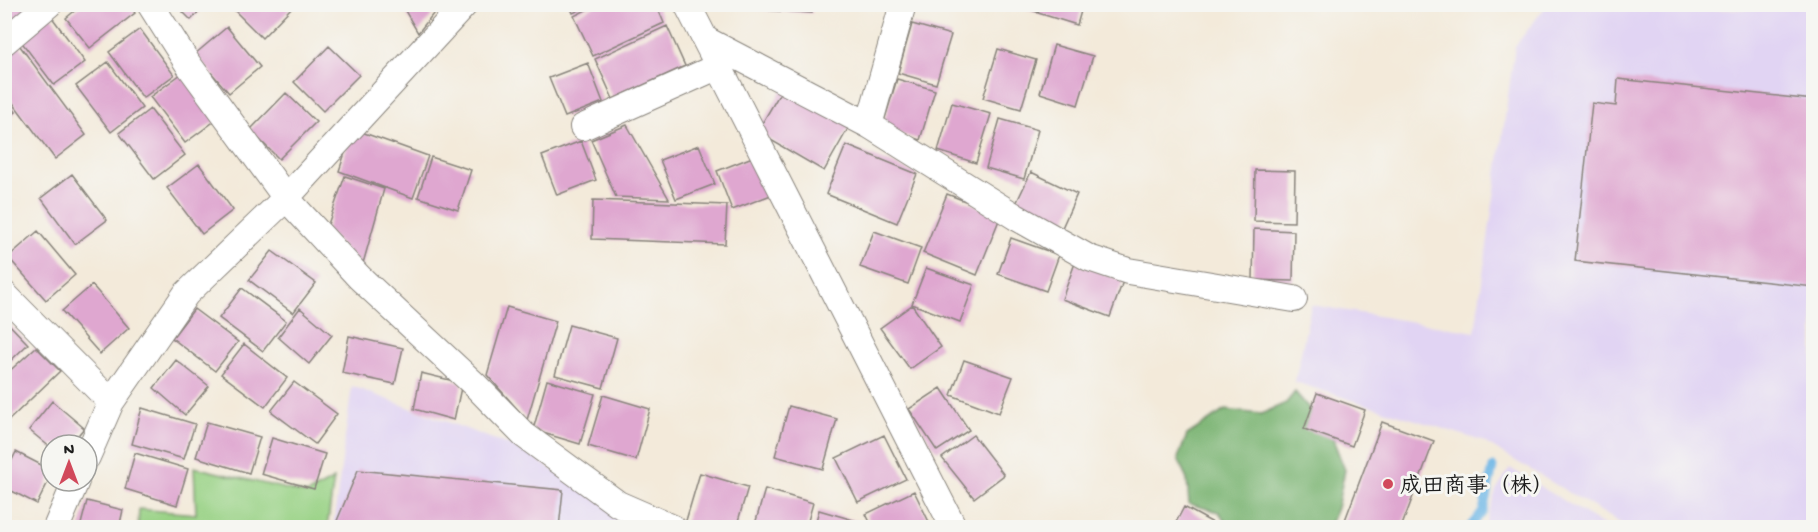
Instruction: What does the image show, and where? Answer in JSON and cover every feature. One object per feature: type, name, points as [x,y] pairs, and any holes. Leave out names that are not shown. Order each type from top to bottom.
[{"type":"street","points":[[4,42],[49,4]]},
{"type":"street","points":[[150,4],[188,64],[286,198],[359,278],[475,385],[524,435],[618,504],[673,528]]},
{"type":"street","points":[[97,433],[111,402],[186,294],[286,198],[465,4]]},
{"type":"street","points":[[687,4],[954,528]]},
{"type":"street","points":[[869,124],[903,4]]},
{"type":"street","points":[[706,40],[869,124],[1016,217],[1089,258],[1128,271],[1294,299]]},
{"type":"street","points":[[584,127],[719,66]]},
{"type":"street","points":[[4,294],[111,402]]},
{"type":"street","points":[[56,528],[71,493]]},
{"type":"shaded area","points":[[1758,4],[1813,5],[1813,527],[1627,527],[1482,441],[1295,382],[1311,305],[1475,332],[1515,46],[1547,5],[1678,10],[1750,9]]},
{"type":"shaded area","points":[[352,386],[522,450],[603,503],[657,528],[333,528]]},
{"type":"shaded area","points":[[1510,468],[1607,527],[1482,527],[1496,490]]},
{"type":"green space","points":[[1295,392],[1330,432],[1345,470],[1337,508],[1329,527],[1229,527],[1219,512],[1189,504],[1187,480],[1178,458],[1187,435],[1225,410],[1261,414],[1286,403]]},
{"type":"green space","points":[[194,467],[307,494],[334,479],[327,527],[138,527],[139,509],[196,514]]},
{"type":"building","points":[[4,4],[39,4],[12,26],[4,17]]},
{"type":"building","points":[[83,4],[129,4],[135,13],[90,48],[66,18]]},
{"type":"building","points":[[175,4],[207,4],[191,20]]},
{"type":"building","points":[[238,4],[295,4],[262,38],[233,9]]},
{"type":"building","points":[[401,4],[441,4],[418,33]]},
{"type":"building","points":[[569,4],[593,4],[573,13]]},
{"type":"building","points":[[598,4],[656,4],[664,23],[593,56],[574,16]]},
{"type":"building","points":[[745,4],[812,4],[812,13],[745,9]]},
{"type":"building","points":[[1013,4],[1040,4],[1037,12]]},
{"type":"building","points":[[1041,4],[1083,4],[1077,25],[1038,13]]},
{"type":"building","points":[[51,16],[85,62],[54,85],[20,40]]},
{"type":"building","points":[[912,24],[951,35],[936,84],[898,73]]},
{"type":"building","points":[[667,26],[685,66],[613,99],[595,59]]},
{"type":"building","points":[[227,27],[260,67],[229,93],[195,54]]},
{"type":"building","points":[[140,29],[174,75],[143,98],[109,52]]},
{"type":"building","points":[[17,42],[86,135],[55,159],[4,91],[4,51]]},
{"type":"building","points":[[1054,45],[1093,56],[1078,105],[1040,93]]},
{"type":"building","points":[[329,46],[359,75],[323,111],[294,82]]},
{"type":"building","points":[[998,49],[1036,60],[1021,109],[983,98]]},
{"type":"building","points":[[108,62],[142,108],[111,132],[76,86]]},
{"type":"building","points":[[588,63],[603,102],[565,117],[549,78]]},
{"type":"building","points":[[181,74],[216,120],[185,143],[150,97]]},
{"type":"building","points":[[897,79],[935,90],[920,140],[882,128]]},
{"type":"building","points":[[1618,79],[1814,100],[1814,287],[1575,261],[1592,103],[1616,106]]},
{"type":"building","points":[[784,86],[850,125],[824,171],[757,132]]},
{"type":"building","points":[[286,93],[316,122],[279,159],[250,130]]},
{"type":"building","points":[[5,96],[16,112],[5,120]]},
{"type":"building","points":[[952,103],[991,114],[976,163],[938,151]]},
{"type":"building","points":[[150,109],[185,155],[154,179],[119,133]]},
{"type":"building","points":[[1000,119],[1038,130],[1024,179],[986,168]]},
{"type":"building","points":[[627,125],[669,199],[616,197],[591,140]]},
{"type":"building","points":[[353,129],[428,156],[413,198],[339,171]]},
{"type":"building","points":[[581,141],[596,180],[557,195],[542,156]]},
{"type":"building","points":[[699,145],[715,184],[676,199],[660,160]]},
{"type":"building","points":[[846,145],[917,174],[897,223],[826,194]]},
{"type":"building","points":[[755,156],[771,195],[732,210],[717,171]]},
{"type":"building","points":[[431,157],[471,170],[458,210],[418,197]]},
{"type":"building","points":[[199,164],[233,210],[202,234],[167,188]]},
{"type":"building","points":[[1255,170],[1295,171],[1294,222],[1254,221]]},
{"type":"building","points":[[1031,172],[1077,194],[1061,230],[1014,208]]},
{"type":"building","points":[[72,174],[107,220],[75,244],[41,198]]},
{"type":"building","points":[[345,176],[384,189],[362,267],[326,230]]},
{"type":"building","points":[[947,194],[1001,215],[977,275],[923,253]]},
{"type":"building","points":[[593,200],[727,205],[725,244],[592,239]]},
{"type":"building","points":[[1254,229],[1294,231],[1293,281],[1253,280]]},
{"type":"building","points":[[38,231],[75,275],[46,300],[8,257]]},
{"type":"building","points":[[874,231],[921,248],[908,284],[860,267]]},
{"type":"building","points":[[1011,238],[1059,255],[1046,291],[998,274]]},
{"type":"building","points":[[272,251],[316,283],[293,313],[249,280]]},
{"type":"building","points":[[1075,263],[1123,281],[1110,317],[1062,299]]},
{"type":"building","points":[[926,268],[974,285],[960,322],[912,304]]},
{"type":"building","points":[[92,285],[129,328],[100,354],[62,311]]},
{"type":"building","points":[[242,288],[286,321],[263,351],[219,318]]},
{"type":"building","points":[[912,305],[941,347],[910,369],[880,328]]},
{"type":"building","points":[[507,307],[556,321],[527,420],[487,375]]},
{"type":"building","points":[[300,308],[332,335],[309,364],[278,337]]},
{"type":"building","points":[[194,309],[238,342],[215,371],[172,338]]},
{"type":"building","points":[[4,319],[28,344],[4,367]]},
{"type":"building","points":[[569,325],[617,338],[603,388],[555,375]]},
{"type":"building","points":[[349,336],[403,348],[395,384],[342,373]]},
{"type":"building","points":[[244,344],[287,378],[265,407],[221,374]]},
{"type":"building","points":[[36,347],[60,371],[8,421],[4,418],[4,376]]},
{"type":"building","points":[[176,360],[209,386],[185,415],[154,388]]},
{"type":"building","points":[[964,360],[1013,377],[999,413],[951,395]]},
{"type":"building","points":[[421,373],[462,383],[454,420],[414,409]]},
{"type":"building","points":[[547,380],[595,394],[580,444],[533,430]]},
{"type":"building","points":[[294,382],[337,414],[315,444],[271,411]]},
{"type":"building","points":[[941,388],[969,430],[937,451],[909,409]]},
{"type":"building","points":[[1317,393],[1365,410],[1352,446],[1304,429]]},
{"type":"building","points":[[603,395],[650,409],[636,460],[588,446]]},
{"type":"building","points":[[52,401],[84,428],[80,433],[39,433],[39,438],[29,430]]},
{"type":"building","points":[[789,406],[837,419],[823,469],[775,456]]},
{"type":"building","points":[[142,408],[195,424],[184,459],[132,444]]},
{"type":"building","points":[[207,422],[260,437],[249,473],[196,457]]},
{"type":"building","name":"成田商事（株）","points":[[1382,422],[1434,441],[1401,528],[1342,528]]},
{"type":"building","points":[[884,435],[906,479],[858,502],[836,458]]},
{"type":"building","points":[[973,435],[1004,475],[974,498],[942,458]]},
{"type":"building","points":[[272,438],[325,454],[314,489],[261,474]]},
{"type":"building","points":[[16,452],[39,464],[39,493],[42,493],[37,504],[4,487],[4,476]]},
{"type":"building","points":[[135,453],[188,469],[177,505],[125,489]]},
{"type":"building","points":[[358,470],[563,490],[559,528],[334,528]]},
{"type":"building","points":[[700,473],[748,487],[736,528],[699,528],[685,524]]},
{"type":"building","points":[[765,489],[813,503],[806,528],[754,528]]},
{"type":"building","points":[[914,491],[932,528],[873,528],[866,514]]},
{"type":"building","points":[[87,501],[123,510],[119,528],[80,528]]},
{"type":"building","points":[[1184,507],[1222,528],[1173,528]]},
{"type":"building","points":[[819,510],[867,524],[866,528],[814,528]]},
{"type":"waterway","points":[[1469,528],[1483,511],[1493,467]]},
{"type":"place","name":"成田商事（株）","points":[[1388,484]]}]
